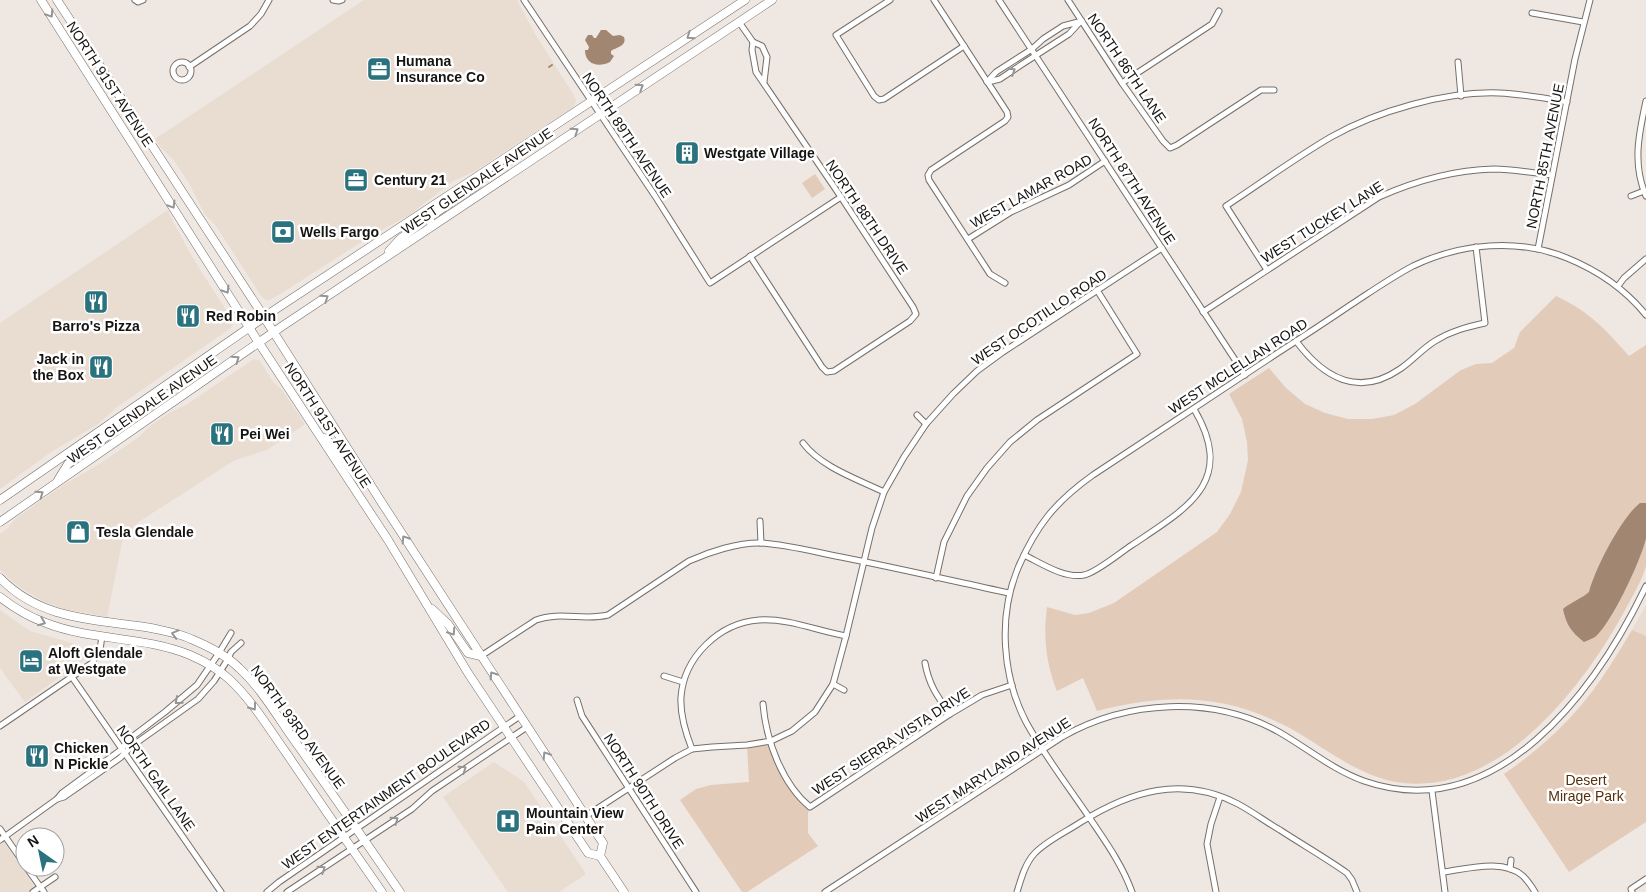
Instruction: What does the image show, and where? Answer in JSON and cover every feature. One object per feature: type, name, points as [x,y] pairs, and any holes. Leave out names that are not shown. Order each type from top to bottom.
[{"type":"main road","name":"NORTH 91ST AVENUE","points":[[41,0],[249,328],[379,526],[468,673],[588,853],[600,856],[624,892]]},
{"type":"main road","name":"NORTH 91ST AVENUE","points":[[57,0],[586,816],[603,843],[600,856]]},
{"type":"main road","name":"WEST GLENDALE AVENUE","points":[[0,500],[264,317],[745,0]]},
{"type":"main road","name":"WEST GLENDALE AVENUE","points":[[0,522],[274,332],[772,0]]},
{"type":"main road","points":[[731,9],[739,22]]},
{"type":"main road","points":[[147,165],[160,158]]},
{"type":"main road","points":[[432,226],[431,216],[477,185],[479,182],[478,177]]},
{"type":"main road","points":[[383,259],[400,238],[420,224],[425,212]]},
{"type":"main road","points":[[56,483],[68,464],[114,431],[116,427],[113,422]]},
{"type":"main road","points":[[318,433],[335,447],[359,480],[369,482]]},
{"type":"main road","name":"NORTH 93RD AVENUE","points":[[0,578],[21,596],[52,612],[178,634],[190,638],[228,659],[246,675],[270,706],[400,892]]},
{"type":"main road","name":"NORTH 93RD AVENUE","points":[[0,597],[20,611],[45,623],[66,630],[177,650],[220,671],[248,700],[382,892]]},
{"type":"main road","points":[[425,602],[441,616],[468,653],[481,656]]},
{"type":"street","points":[[189,66],[250,26],[261,14],[269,0]]},
{"type":"street","points":[[333,0],[342,0]]},
{"type":"street","name":"NORTH 89TH AVENUE","points":[[524,0],[710,283],[750,256]]},
{"type":"street","points":[[890,0],[836,35],[878,100],[884,99],[964,46]]},
{"type":"street","points":[[934,0],[1007,112],[1008,117],[1005,121],[931,170],[928,175],[929,180],[990,274],[1005,283]]},
{"type":"street","name":"NORTH 87TH AVENUE","points":[[999,0],[1245,375]]},
{"type":"street","name":"NORTH 86TH LANE","points":[[1068,0],[1122,83],[1170,148],[1260,90],[1274,90]]},
{"type":"street","name":"NORTH 85TH AVENUE","points":[[1590,0],[1583,22],[1538,249],[1582,264],[1595,271],[1618,286],[1646,316]]},
{"type":"street","points":[[1122,83],[1212,24],[1219,11]]},
{"type":"street","points":[[1532,13],[1583,22]]},
{"type":"street","points":[[987,82],[996,72],[1063,26],[1082,20]]},
{"type":"street","points":[[987,82],[1000,79],[1036,56],[1069,34],[1082,20]]},
{"type":"street","points":[[739,22],[754,42],[762,46],[767,57],[764,83]]},
{"type":"street","points":[[1057,30],[1062,38]]},
{"type":"street","name":"NORTH 88TH DRIVE","points":[[750,256],[827,372],[834,371],[910,321],[916,314],[841,197],[756,72],[755,58],[752,50],[754,42]]},
{"type":"street","points":[[755,58],[767,57]]},
{"type":"street","points":[[1458,62],[1461,96]]},
{"type":"street","points":[[1267,270],[1226,206],[1330,138],[1376,117],[1412,105],[1461,96],[1498,93],[1567,102]]},
{"type":"street","points":[[1631,196],[1645,193],[1638,168],[1637,153],[1646,101]]},
{"type":"street","name":"WEST LAMAR ROAD","points":[[968,239],[1012,212],[1069,185],[1105,161]]},
{"type":"street","name":"WEST TUCKEY LANE","points":[[1203,312],[1379,197],[1406,185],[1445,175],[1494,169],[1552,175]]},
{"type":"street","points":[[750,256],[841,197]]},
{"type":"street","name":"WEST MCLELLAN ROAD","points":[[1009,594],[1024,555],[1040,526],[1064,497],[1093,475],[1296,341],[1412,267],[1441,255],[1476,247],[1510,246],[1538,249]]},
{"type":"street","points":[[1296,341],[1317,366],[1332,376],[1358,383],[1377,382],[1400,369],[1434,341],[1455,330],[1486,323],[1476,247]]},
{"type":"street","name":"WEST OCOTILLO ROAD","points":[[863,561],[884,492],[926,424],[953,394],[977,371],[1003,352],[1162,248]]},
{"type":"street","points":[[1618,286],[1624,278],[1646,259]]},
{"type":"street","points":[[936,578],[944,542],[967,496],[987,468],[1010,442],[1037,420],[1137,354],[1097,290]]},
{"type":"street","points":[[1024,555],[1065,573],[1086,575],[1181,512],[1200,492],[1206,478],[1210,459],[1205,428],[1194,409]]},
{"type":"street","points":[[917,415],[926,424]]},
{"type":"street","points":[[803,444],[820,460],[884,492]]},
{"type":"street","points":[[760,521],[761,543]]},
{"type":"street","points":[[481,656],[545,616],[599,617],[608,615],[689,561],[720,550],[761,543],[863,561],[1009,594],[1005,630],[1007,656],[1012,685],[1026,721],[1115,856],[1132,892]]},
{"type":"street","points":[[586,816],[692,749],[772,741],[792,731],[815,712],[833,684],[863,561]]},
{"type":"street","name":"WEST MARYLAND AVENUE","points":[[825,892],[1043,748],[1085,725],[1118,714],[1159,707],[1197,708],[1237,715],[1263,724],[1344,772],[1363,781],[1402,790],[1432,790],[1454,787],[1490,772],[1520,752],[1549,727],[1572,703],[1596,672],[1626,625],[1646,586]]},
{"type":"street","points":[[692,749],[683,717],[681,699],[683,682],[691,663],[708,642],[720,632],[733,626],[758,620],[775,621],[846,636]]},
{"type":"street","points":[[2,838],[56,800],[62,793],[122,748],[128,740],[189,692],[204,677],[231,633]]},
{"type":"street","points":[[0,726],[89,666],[100,650],[102,636]]},
{"type":"street","points":[[56,800],[64,797],[125,754],[132,746],[198,699],[208,689],[231,652],[241,643]]},
{"type":"street","points":[[925,663],[932,688],[950,714]]},
{"type":"street","points":[[664,676],[683,682]]},
{"type":"street","name":"NORTH GAIL LANE","points":[[72,677],[221,892]]},
{"type":"street","points":[[833,684],[844,690]]},
{"type":"street","name":"WEST SIERRA VISTA DRIVE","points":[[772,741],[783,775],[799,798],[810,807],[950,714],[982,695],[1012,685]]},
{"type":"street","name":"NORTH 90TH DRIVE","points":[[577,700],[582,716],[696,892]]},
{"type":"street","points":[[764,704],[764,718],[772,741]]},
{"type":"street","name":"WEST ENTERTAINMENT BOULEVARD","points":[[267,892],[278,882],[520,716]]},
{"type":"street","name":"WEST ENTERTAINMENT BOULEVARD","points":[[287,892],[412,809],[432,791],[527,727]]},
{"type":"street","points":[[1017,892],[1024,871],[1033,855],[1044,845],[1120,800],[1153,790],[1182,789],[1202,791],[1238,804],[1348,873],[1357,892]]},
{"type":"street","points":[[1432,790],[1445,892]]},
{"type":"street","points":[[1216,892],[1207,844],[1220,797]]},
{"type":"street","points":[[0,829],[2,838],[15,853]]},
{"type":"street","points":[[1510,869],[1511,860]]},
{"type":"street","points":[[1443,872],[1488,866],[1510,869],[1523,876],[1535,892]]},
{"type":"street","points":[[33,877],[42,890]]},
{"type":"street","points":[[34,892],[42,890],[56,877]]},
{"type":"street","points":[[1632,891],[1646,879]]},
{"type":"shaded area","points":[[364,0],[517,0],[535,34],[573,94],[576,100],[575,104],[572,108],[475,171],[453,181],[408,216],[374,234],[277,296],[266,300],[262,297],[216,226],[204,213],[189,183],[173,159],[161,148],[155,139]]},
{"type":"shaded area","points":[[601,30],[606,30],[613,36],[620,35],[625,40],[621,46],[611,51],[611,54],[614,56],[610,62],[597,65],[587,59],[585,50],[588,50],[589,47],[585,40],[588,35],[596,38]]},
{"type":"shaded area","points":[[168,210],[194,260],[231,318],[232,327],[117,407],[98,424],[51,452],[0,489],[0,323]]},
{"type":"shaded area","points":[[254,359],[260,361],[273,382],[282,390],[305,424],[267,450],[235,460],[140,521],[130,530],[122,542],[107,617],[64,609],[44,602],[18,586],[0,570],[0,534],[15,519],[62,486],[101,463],[139,437],[150,426],[169,413],[186,405]]},
{"type":"shaded area","points":[[1640,503],[1646,503],[1646,538],[1639,560],[1617,606],[1602,630],[1595,637],[1584,642],[1570,627],[1563,609],[1589,592],[1610,544],[1625,520]]},
{"type":"shaded area","points":[[1646,605],[1646,636],[1632,630]]},
{"type":"shaded area","points":[[0,610],[30,631],[78,645],[87,655],[86,658],[25,702],[0,668]]},
{"type":"shaded area","points":[[494,762],[524,782],[586,874],[559,892],[508,892],[443,797]]},
{"type":"shaded area","points":[[0,837],[15,859],[15,877],[28,877],[38,892],[0,892]]},
{"type":"green space","points":[[815,174],[825,189],[812,198],[802,183]]},
{"type":"green space","points":[[1556,296],[1588,315],[1629,356],[1646,345],[1646,565],[1634,593],[1601,651],[1553,712],[1524,739],[1493,761],[1460,777],[1424,784],[1387,780],[1375,776],[1352,766],[1275,721],[1226,704],[1176,699],[1124,705],[1097,711],[1083,678],[1057,691],[1046,649],[1047,607],[1075,615],[1089,613],[1114,603],[1217,532],[1230,514],[1241,492],[1248,460],[1247,442],[1242,419],[1229,394],[1269,368],[1286,388],[1305,404],[1325,413],[1348,419],[1372,419],[1394,415],[1415,404],[1461,370],[1476,364],[1492,363],[1514,348],[1520,332]]},
{"type":"green space","name":"Desert Mirage Park","points":[[1632,630],[1646,636],[1646,822],[1569,872],[1504,774],[1548,739],[1578,709],[1605,673]]},
{"type":"green space","points":[[771,741],[783,775],[810,807],[808,813],[808,833],[818,846],[747,892],[742,892],[680,800],[696,789],[711,785],[749,782],[747,745]]},
{"type":"place","name":"Humana Insurance Co","points":[[379,69]]},
{"type":"place","name":"Westgate Village","points":[[687,153]]},
{"type":"place","name":"Century 21","points":[[356,180]]},
{"type":"place","name":"Wells Fargo","points":[[283,232]]},
{"type":"place","name":"Barro's Pizza","points":[[96,302]]},
{"type":"place","name":"Red Robin","points":[[188,316]]},
{"type":"place","name":"Jack in the Box","points":[[101,367]]},
{"type":"place","name":"Pei Wei","points":[[222,434]]},
{"type":"place","name":"Tesla Glendale","points":[[78,532]]},
{"type":"place","name":"Aloft Glendale at Westgate","points":[[31,661]]},
{"type":"place","name":"Chicken N Pickle","points":[[37,756]]},
{"type":"place","name":"Mountain View Pain Center","points":[[508,821]]}]
